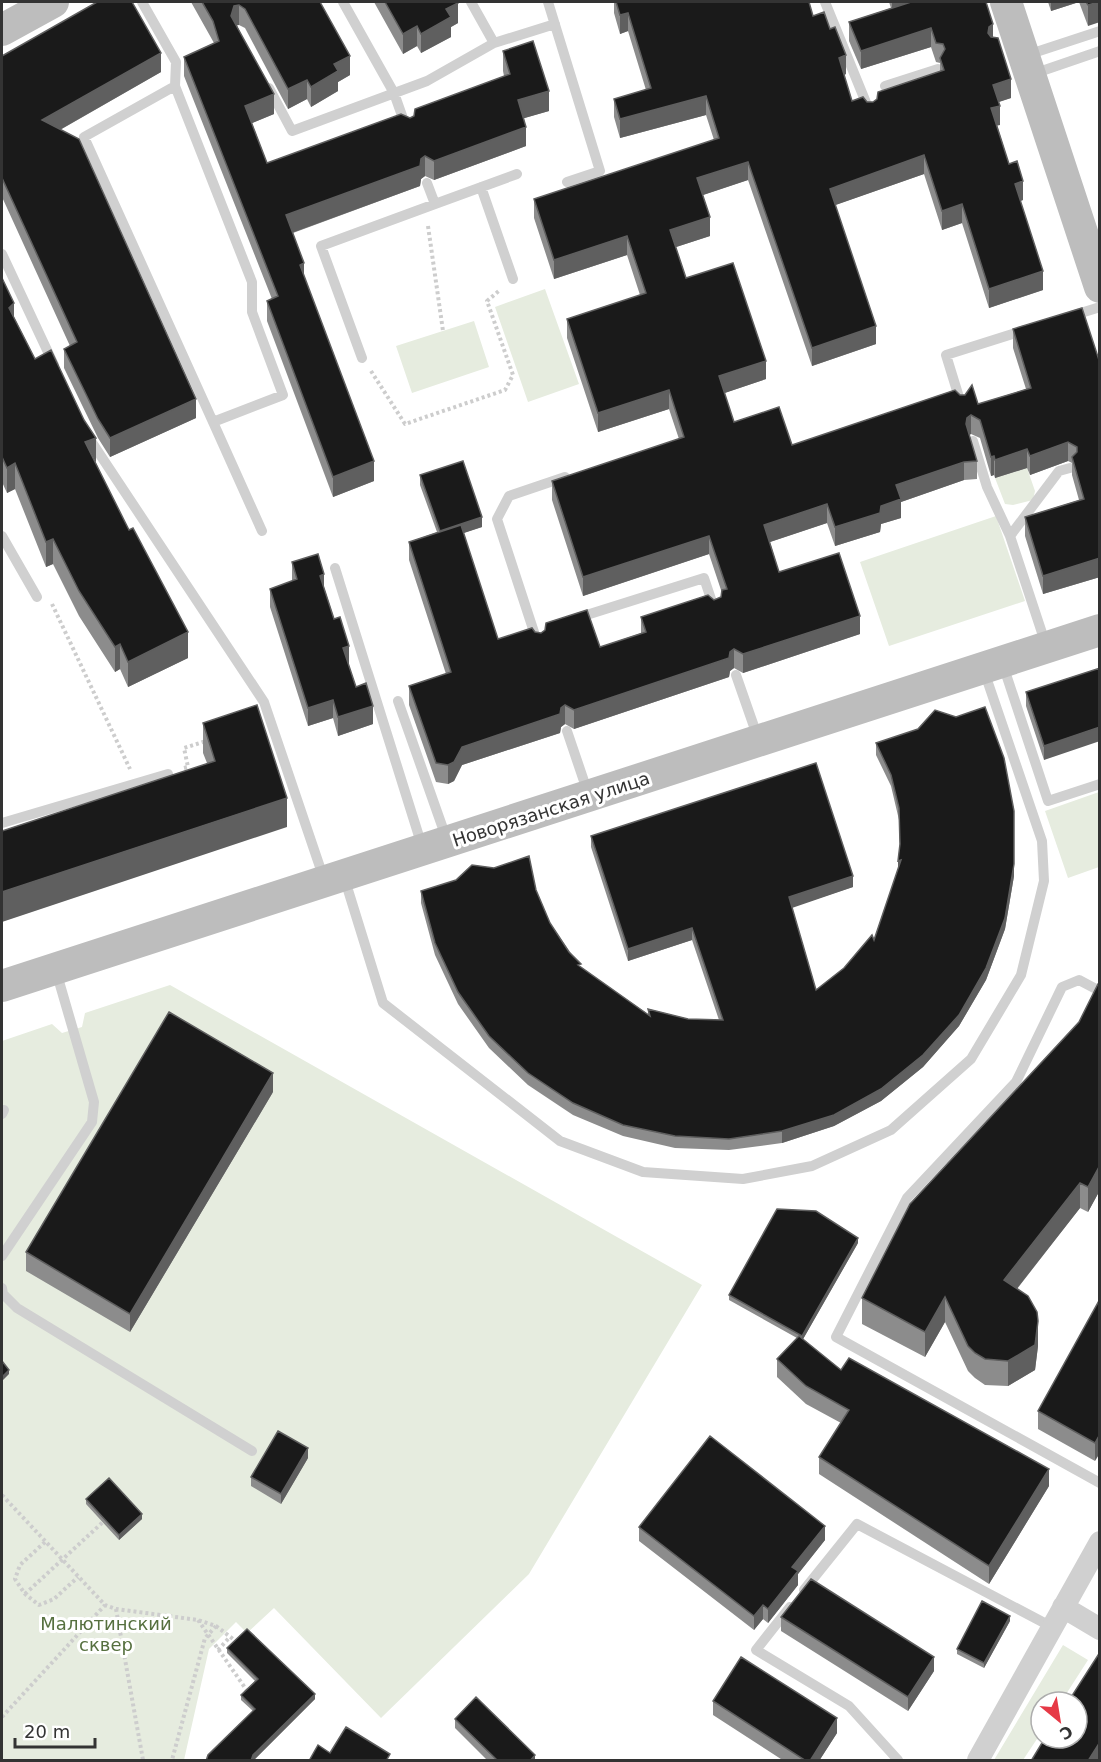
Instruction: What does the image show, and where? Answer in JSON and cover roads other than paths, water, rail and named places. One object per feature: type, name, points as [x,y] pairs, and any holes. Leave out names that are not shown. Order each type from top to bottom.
[{"type":"street","points":[[2,30],[53,2]]},
{"type":"street","points":[[1006,2],[1020,55],[1100,287]]},
{"type":"street","name":"Новорязанская улица","points":[[2,986],[1100,630]]},
{"type":"street","points":[[978,1761],[1100,1542]]},
{"type":"street","points":[[1063,1607],[1100,1629]]},
{"type":"lane","points":[[142,2],[176,62],[174,87],[252,282],[252,312],[283,395],[213,422]]},
{"type":"lane","points":[[343,2],[394,93],[408,131]]},
{"type":"lane","points":[[471,2],[494,43]]},
{"type":"lane","points":[[548,2],[600,171],[567,183]]},
{"type":"lane","points":[[825,2],[871,114]]},
{"type":"lane","points":[[265,81],[292,131],[427,81],[494,43],[555,24]]},
{"type":"lane","points":[[1020,55],[1100,31]]},
{"type":"lane","points":[[1020,55],[1100,51]]},
{"type":"lane","points":[[885,86],[938,69]]},
{"type":"lane","points":[[174,87],[84,137],[262,531]]},
{"type":"lane","points":[[362,358],[321,246],[517,174]]},
{"type":"lane","points":[[427,183],[430,206]]},
{"type":"lane","points":[[481,187],[513,279]]},
{"type":"lane","points":[[2,254],[61,380]]},
{"type":"lane","points":[[1056,320],[1100,307]]},
{"type":"lane","points":[[962,407],[946,355],[1034,327]]},
{"type":"lane","points":[[86,432],[264,702],[383,1004],[560,1141],[644,1172],[743,1179],[812,1166],[891,1130],[971,1059],[1021,975],[1044,881],[1042,842],[992,665]]},
{"type":"lane","points":[[973,441],[987,487],[1010,536],[1047,647]]},
{"type":"lane","points":[[1010,536],[1059,471],[1070,468]]},
{"type":"lane","points":[[539,645],[497,519],[509,496],[577,474]]},
{"type":"lane","points":[[2,536],[37,597]]},
{"type":"lane","points":[[335,568],[436,847]]},
{"type":"lane","points":[[568,621],[704,578],[715,611]]},
{"type":"lane","points":[[534,632],[546,628]]},
{"type":"lane","points":[[992,665],[1048,801],[1100,784]]},
{"type":"lane","points":[[736,675],[759,741]]},
{"type":"lane","points":[[398,700],[436,847]]},
{"type":"lane","points":[[567,731],[589,797]]},
{"type":"lane","points":[[2,823],[168,774]]},
{"type":"lane","points":[[2,1256],[92,1122],[94,1102],[55,968]]},
{"type":"lane","points":[[1100,991],[1079,980],[1062,987],[1016,1082],[907,1198],[836,1337],[1100,1483]]},
{"type":"lane","points":[[2,1288],[3,1293],[17,1308],[252,1451]]},
{"type":"lane","points":[[898,1761],[849,1706],[756,1650],[857,1524],[1052,1627]]},
{"type":"park label","name":"Малютинский сквер","points":[[106,1633]]}]
